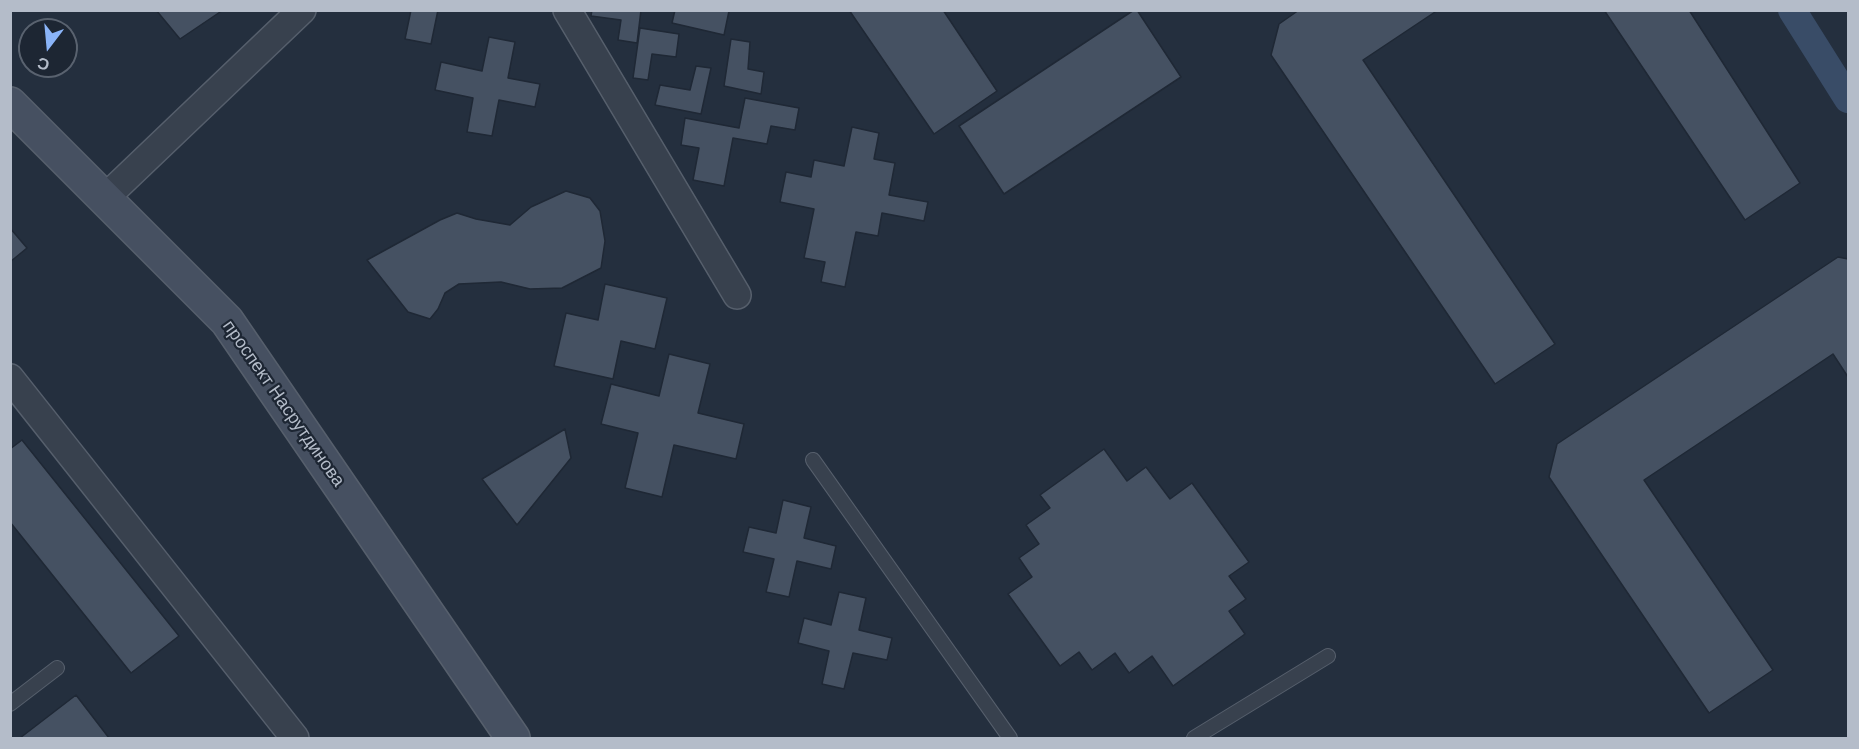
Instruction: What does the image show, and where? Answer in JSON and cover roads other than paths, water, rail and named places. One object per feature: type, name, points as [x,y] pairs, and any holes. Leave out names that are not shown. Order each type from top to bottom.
[{"type":"main road","name":"проспект Насрутдинова","points":[[10,104],[227,321],[513,738]]},
{"type":"street","points":[[105,198],[302,10]]},
{"type":"street","points":[[567,10],[737,295]]},
{"type":"street","points":[[10,378],[295,738]]},
{"type":"lane","points":[[813,460],[1010,738]]},
{"type":"lane","points":[[1194,738],[1328,656]]},
{"type":"lane","points":[[10,704],[57,668]]},
{"type":"waterway","points":[[1792,10],[1848,99]]}]
